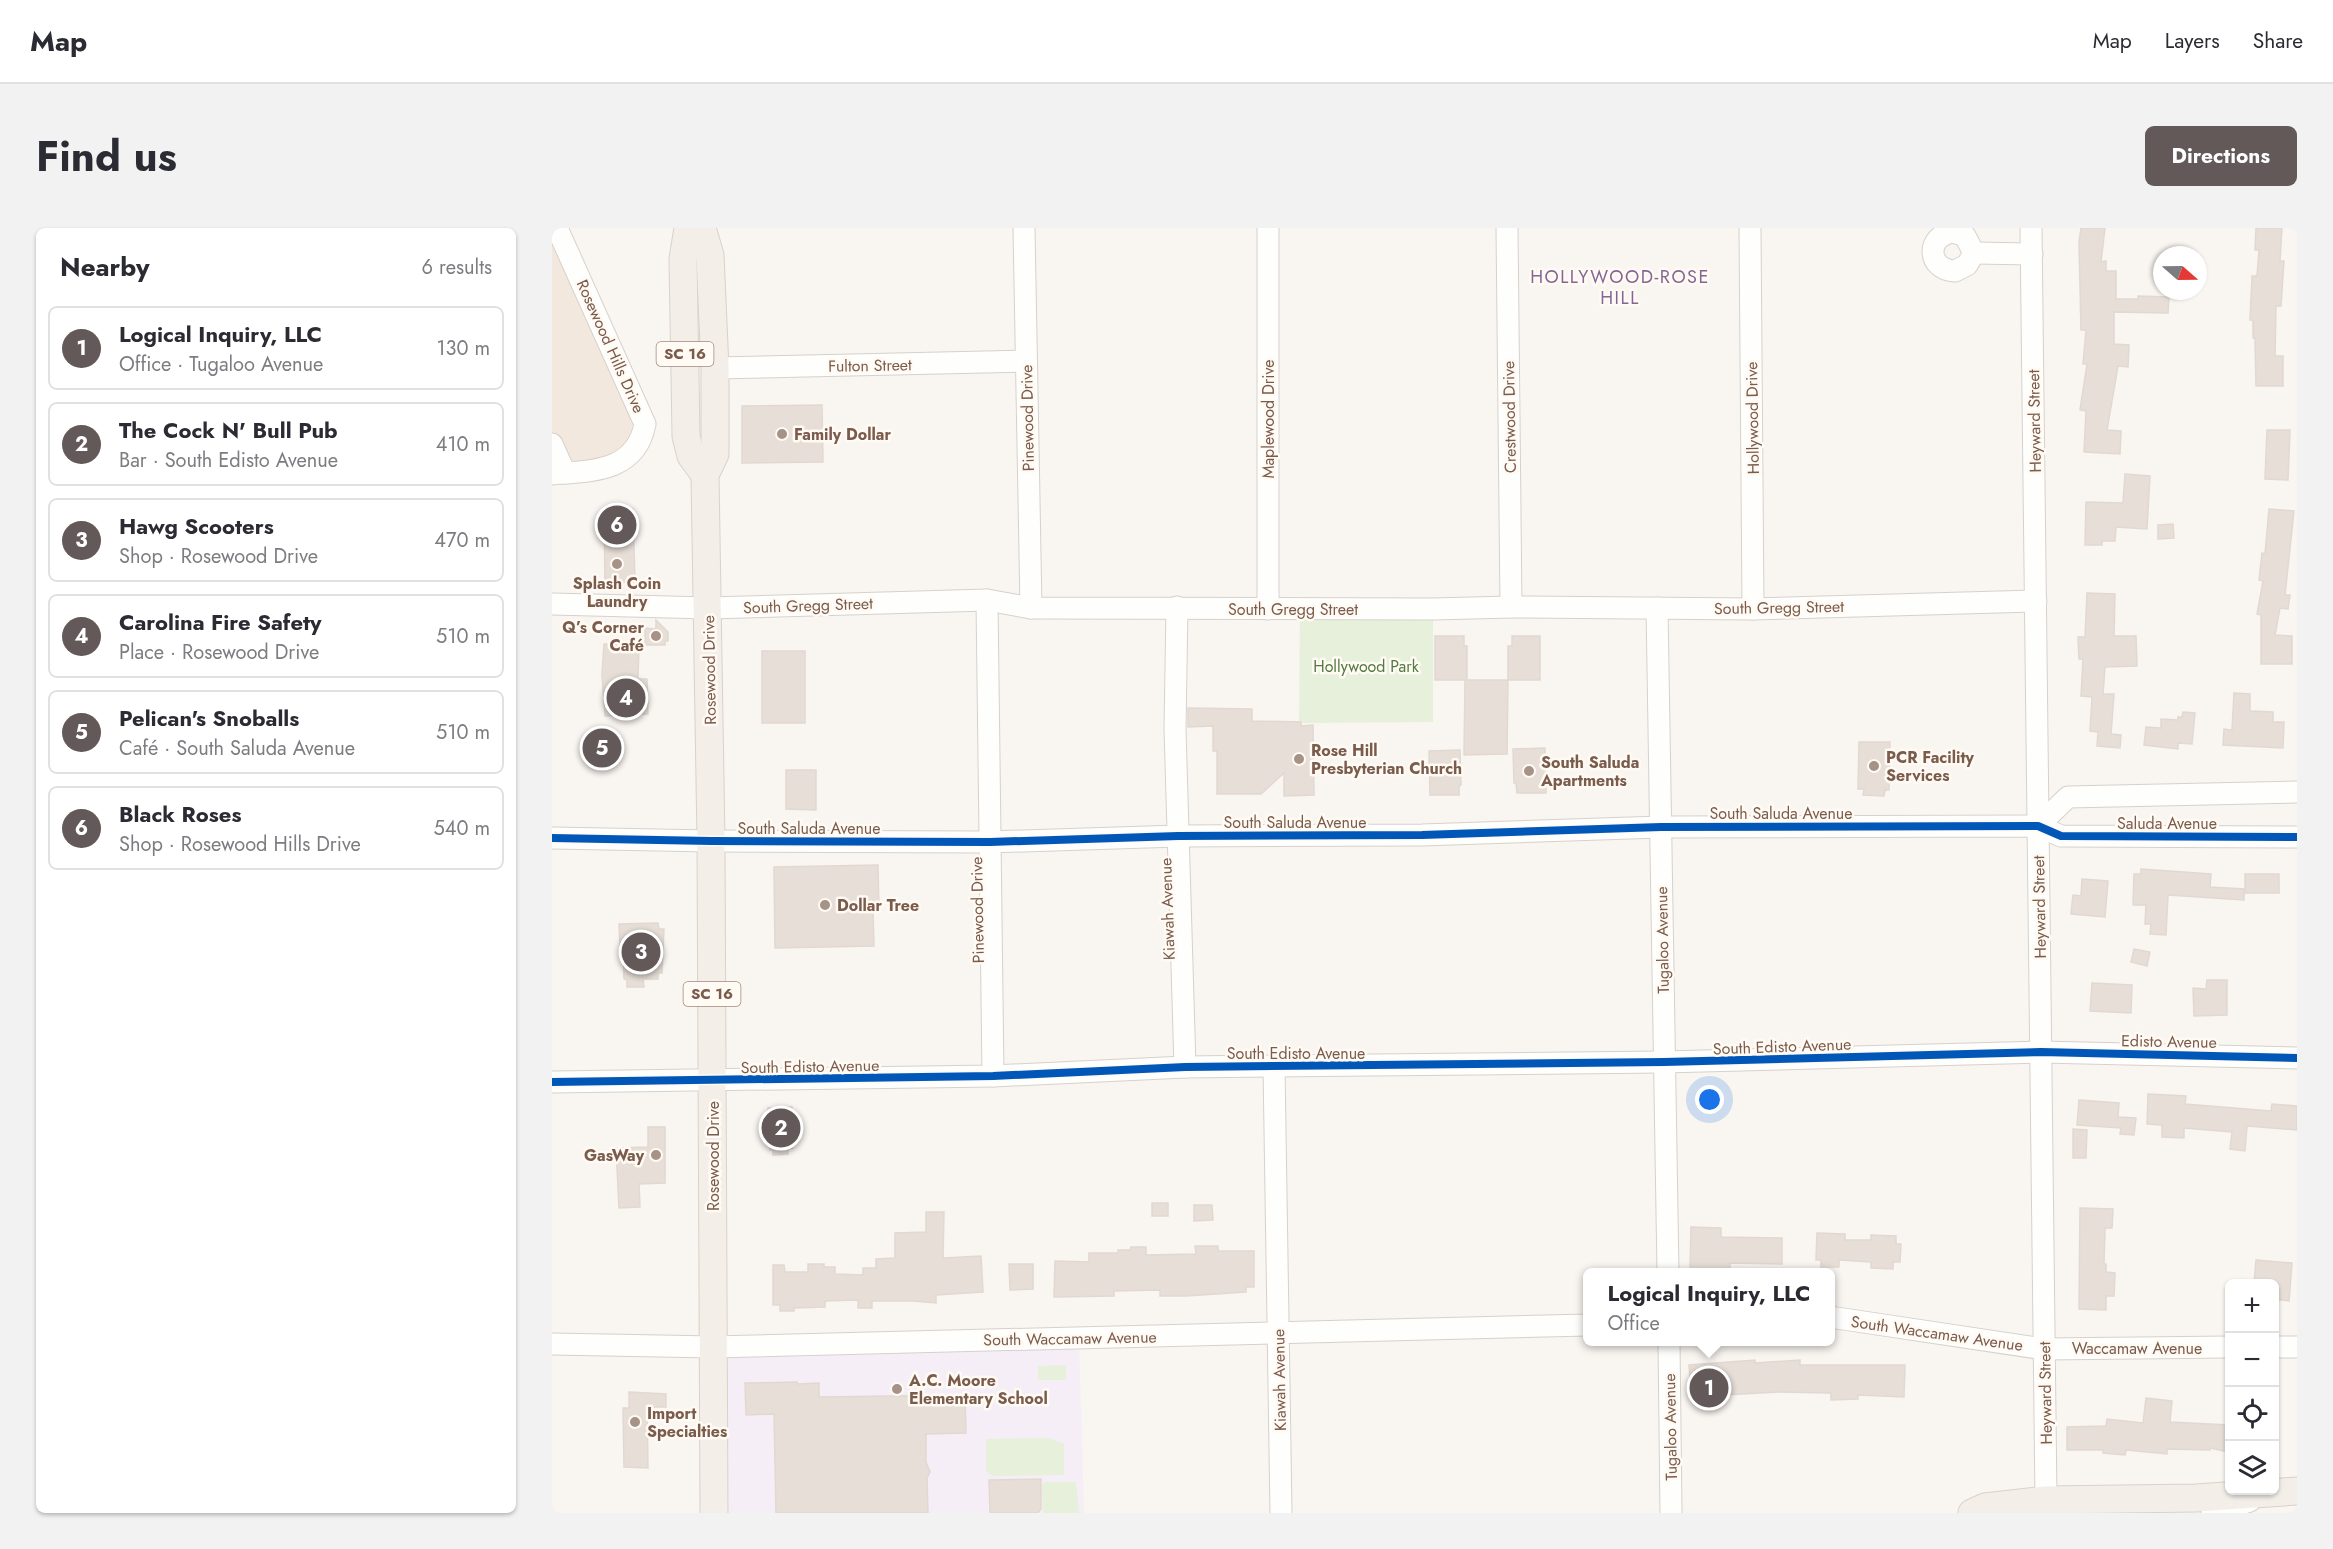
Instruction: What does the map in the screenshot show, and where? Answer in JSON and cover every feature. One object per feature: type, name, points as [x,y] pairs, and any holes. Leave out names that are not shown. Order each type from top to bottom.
[{"type":"main road","name":"SC 16","points":[[688,228],[683,259],[686,436],[691,456],[705,475]]},
{"type":"main road","name":"Rosewood Drive","points":[[702,228],[710,255],[715,368],[715,454],[705,475],[711,841],[714,1513]]},
{"type":"main road","points":[[1972,1513],[1985,1507],[2048,1507],[2285,1492]]},
{"type":"street","points":[[552,231],[558,228]]},
{"type":"street","name":"Rosewood Hills Drive","points":[[558,228],[645,424],[642,438],[636,449],[605,469],[558,473]]},
{"type":"street","name":"Pinewood Drive","points":[[1024,228],[1031,608]]},
{"type":"street","name":"Maplewood Drive","points":[[1268,228],[1268,609]]},
{"type":"street","name":"Crestwood Drive","points":[[1507,228],[1511,607]]},
{"type":"street","name":"Hollywood Drive","points":[[1750,228],[1753,609]]},
{"type":"street","name":"Heyward Street","points":[[2031,228],[2044,1348],[2048,1507]]},
{"type":"street","points":[[1974,253],[2032,254]]},
{"type":"street","name":"Fulton Street","points":[[715,368],[1026,361]]},
{"type":"street","points":[[552,444],[558,473]]},
{"type":"street","name":"Pinewood Drive","points":[[987,600],[993,1076]]},
{"type":"street","name":"South Gregg Street","points":[[552,604],[708,608],[987,600],[1031,608],[1753,609],[2036,600]]},
{"type":"street","name":"Kiawah Avenue","points":[[1177,607],[1175,729],[1185,1067]]},
{"type":"street","name":"Tugaloo Avenue","points":[[1657,608],[1668,1268]]},
{"type":"street","name":"Saluda Avenue","points":[[2297,792],[2068,797],[2038,826],[2061,836],[2297,837]]},
{"type":"street","name":"South Saluda Avenue","points":[[552,838],[990,842],[1178,836],[1422,835],[1661,827],[2038,826]]},
{"type":"street","name":"Edisto Avenue","points":[[2041,1052],[2297,1058]]},
{"type":"street","name":"South Edisto Avenue","points":[[552,1082],[993,1076],[1185,1067],[1664,1062],[2041,1052]]},
{"type":"street","name":"Kiawah Avenue","points":[[1274,1066],[1281,1513]]},
{"type":"street","name":"South Waccamaw Avenue","points":[[1835,1318],[2044,1348]]},
{"type":"street","name":"South Waccamaw Avenue","points":[[552,1344],[713,1347],[1583,1325]]},
{"type":"street","name":"Tugaloo Avenue","points":[[1669,1346],[1671,1513]]},
{"type":"street","name":"Waccamaw Avenue","points":[[2044,1348],[2225,1347]]},
{"type":"street","points":[[2279,1347],[2297,1347]]},
{"type":"street","points":[[2212,1513],[2285,1492]]},
{"type":"shaded area","points":[[552,228],[643,416],[636,449],[552,474]]},
{"type":"shaded area","name":"A.C. Moore Elementary School","points":[[1079,1338],[1084,1513],[714,1513],[713,1347]]},
{"type":"green space","name":"Hollywood Park","points":[[1300,609],[1433,609],[1433,722],[1299,723]]},
{"type":"green space","points":[[1066,1365],[1066,1380],[1038,1380],[1038,1366]]},
{"type":"green space","points":[[1050,1438],[1064,1444],[1064,1475],[993,1476],[986,1471],[986,1439]]},
{"type":"green space","points":[[1044,1482],[1076,1482],[1079,1513],[1043,1513],[1042,1485]]},
{"type":"building","points":[[2081,228],[2105,228],[2101,262],[2106,261],[2106,271],[2116,271],[2116,299],[2138,299],[2138,296],[2153,296],[2153,300],[2169,300],[2168,313],[2114,312],[2114,344],[2129,345],[2128,367],[2118,366],[2107,430],[2121,431],[2120,454],[2084,452],[2086,411],[2080,410],[2087,364],[2083,364],[2086,330],[2081,330],[2079,242]]},
{"type":"building","points":[[2256,228],[2282,228],[2280,261],[2284,261],[2281,306],[2276,306],[2275,356],[2283,356],[2283,386],[2256,386],[2255,338],[2253,338],[2253,320],[2250,320],[2252,276],[2257,276],[2259,250],[2255,250]]},
{"type":"building","name":"Family Dollar","points":[[822,405],[823,462],[742,463],[742,406]]},
{"type":"building","points":[[2267,430],[2290,430],[2288,480],[2265,479]]},
{"type":"building","points":[[2125,474],[2150,476],[2147,529],[2116,527],[2115,541],[2102,541],[2102,545],[2085,545],[2086,502],[2123,503]]},
{"type":"building","points":[[633,509],[635,582],[605,583],[604,510]]},
{"type":"building","points":[[2269,509],[2294,511],[2285,595],[2290,595],[2288,609],[2280,608],[2275,635],[2292,636],[2292,664],[2261,664],[2261,615],[2257,614],[2263,581],[2259,580],[2262,553],[2265,554]]},
{"type":"building","points":[[2173,524],[2174,538],[2158,539],[2158,525]]},
{"type":"building","points":[[2087,593],[2115,594],[2114,636],[2136,636],[2137,666],[2105,667],[2103,694],[2114,694],[2111,734],[2121,735],[2120,748],[2097,746],[2098,732],[2090,731],[2092,697],[2081,696],[2083,659],[2079,659],[2078,637],[2085,637]]},
{"type":"building","name":"Q’s Corner Café","points":[[656,620],[668,632],[668,641],[665,641],[665,645],[645,645],[645,628],[656,629]]},
{"type":"building","points":[[1435,636],[1464,636],[1464,646],[1467,646],[1467,680],[1508,680],[1507,754],[1464,755],[1465,680],[1435,680]]},
{"type":"building","points":[[1512,636],[1540,636],[1540,680],[1508,680],[1508,646],[1512,646]]},
{"type":"building","points":[[604,644],[639,646],[638,679],[647,679],[648,714],[605,716],[602,675]]},
{"type":"building","points":[[762,651],[805,651],[805,723],[762,723]]},
{"type":"building","points":[[2234,693],[2250,694],[2250,711],[2273,712],[2273,722],[2284,722],[2283,748],[2223,745],[2224,729],[2232,730]]},
{"type":"building","name":"Rose Hill Presbyterian Church","points":[[1188,708],[1252,709],[1252,721],[1301,722],[1301,726],[1313,725],[1314,795],[1284,796],[1284,773],[1261,794],[1217,794],[1217,751],[1213,751],[1213,726],[1188,727]]},
{"type":"building","points":[[2183,712],[2195,713],[2192,744],[2178,743],[2178,749],[2144,745],[2146,727],[2161,728],[2161,719],[2178,720],[2178,717],[2182,717]]},
{"type":"building","name":"PCR Facility Services","points":[[1859,742],[1890,742],[1889,790],[1885,790],[1884,796],[1863,795],[1864,789],[1858,789]]},
{"type":"building","name":"South Saluda Apartments","points":[[1545,748],[1546,793],[1517,793],[1516,783],[1514,783],[1513,749]]},
{"type":"building","points":[[1460,750],[1459,795],[1430,795],[1429,751]]},
{"type":"building","points":[[786,770],[816,770],[816,810],[786,809]]},
{"type":"building","points":[[878,865],[879,912],[873,912],[874,946],[775,948],[774,867]]},
{"type":"building","points":[[2141,869],[2211,874],[2210,887],[2244,889],[2244,900],[2168,895],[2166,935],[2150,934],[2151,924],[2145,924],[2146,905],[2133,905],[2134,874],[2141,874]]},
{"type":"building","points":[[2245,874],[2279,874],[2279,893],[2245,893]]},
{"type":"building","points":[[2082,879],[2108,881],[2105,917],[2071,914],[2073,895],[2081,896]]},
{"type":"building","points":[[658,923],[659,929],[664,929],[662,973],[658,973],[658,979],[643,979],[644,987],[627,987],[627,980],[624,979],[623,946],[620,947],[619,924]]},
{"type":"building","points":[[2134,949],[2150,952],[2147,966],[2131,962]]},
{"type":"building","points":[[2207,980],[2227,980],[2227,1015],[2194,1016],[2193,988],[2206,989]]},
{"type":"building","points":[[2092,983],[2132,985],[2131,1013],[2090,1011]]},
{"type":"building","points":[[2148,1094],[2186,1096],[2185,1104],[2271,1111],[2272,1104],[2297,1106],[2297,1130],[2247,1126],[2245,1151],[2230,1149],[2232,1132],[2184,1128],[2184,1138],[2162,1137],[2162,1125],[2147,1124]]},
{"type":"building","points":[[2079,1100],[2119,1103],[2118,1117],[2136,1118],[2134,1135],[2120,1134],[2121,1128],[2077,1125]]},
{"type":"building","points":[[792,1107],[793,1148],[788,1149],[788,1154],[773,1155],[773,1149],[770,1150],[768,1108]]},
{"type":"building","points":[[648,1127],[665,1127],[665,1183],[639,1184],[640,1207],[619,1208],[616,1148],[648,1147]]},
{"type":"building","points":[[2073,1129],[2087,1130],[2086,1158],[2073,1158]]},
{"type":"building","points":[[1152,1203],[1168,1203],[1168,1216],[1152,1216]]},
{"type":"building","points":[[1194,1205],[1212,1205],[1213,1220],[1194,1221]]},
{"type":"building","points":[[2080,1208],[2113,1209],[2112,1228],[2105,1228],[2104,1264],[2106,1264],[2106,1272],[2115,1273],[2114,1296],[2106,1296],[2106,1310],[2079,1309]]},
{"type":"building","points":[[926,1212],[944,1212],[943,1258],[981,1256],[983,1292],[936,1295],[936,1303],[872,1301],[872,1308],[858,1308],[858,1300],[825,1301],[825,1307],[794,1308],[794,1311],[780,1311],[780,1305],[773,1305],[773,1265],[784,1265],[785,1272],[808,1272],[808,1264],[824,1264],[824,1267],[835,1267],[835,1274],[863,1275],[863,1268],[876,1268],[876,1259],[895,1258],[895,1233],[926,1232]]},
{"type":"building","points":[[1691,1227],[1721,1228],[1721,1237],[1782,1238],[1782,1264],[1730,1263],[1730,1268],[1690,1268]]},
{"type":"building","points":[[1817,1233],[1845,1234],[1845,1240],[1871,1240],[1871,1235],[1896,1236],[1896,1244],[1901,1244],[1900,1262],[1893,1262],[1893,1269],[1871,1268],[1871,1262],[1839,1260],[1839,1267],[1821,1267],[1821,1260],[1816,1260]]},
{"type":"building","points":[[1195,1246],[1218,1246],[1218,1251],[1254,1251],[1254,1287],[1246,1287],[1246,1292],[1186,1296],[1160,1296],[1160,1290],[1114,1291],[1114,1296],[1054,1297],[1055,1261],[1089,1262],[1089,1253],[1118,1253],[1118,1250],[1130,1250],[1131,1247],[1146,1247],[1146,1255],[1196,1254]]},
{"type":"building","points":[[2256,1260],[2292,1263],[2289,1301],[2279,1300],[2279,1279],[2254,1279]]},
{"type":"building","points":[[1009,1264],[1033,1264],[1033,1289],[1010,1290]]},
{"type":"building","points":[[1755,1360],[1755,1363],[1800,1360],[1800,1365],[1905,1365],[1904,1397],[1858,1395],[1858,1399],[1831,1400],[1831,1393],[1779,1392],[1723,1395],[1723,1399],[1696,1400],[1695,1377],[1690,1377],[1689,1365]]},
{"type":"building","points":[[797,1382],[797,1384],[819,1383],[819,1397],[965,1395],[966,1433],[926,1434],[926,1462],[930,1472],[927,1478],[928,1513],[776,1513],[774,1414],[746,1415],[745,1383]]},
{"type":"building","name":"Import Specialties","points":[[629,1392],[666,1394],[666,1407],[647,1407],[648,1468],[624,1467],[623,1408],[629,1408]]},
{"type":"building","points":[[2146,1398],[2172,1401],[2170,1422],[2225,1425],[2225,1451],[2210,1448],[2210,1450],[2167,1449],[2167,1454],[2126,1450],[2125,1455],[2103,1453],[2103,1450],[2067,1450],[2067,1427],[2106,1426],[2107,1419],[2143,1423]]},
{"type":"building","points":[[1041,1479],[1041,1509],[1038,1513],[990,1513],[989,1480]]},
{"type":"cycle path","points":[[552,838],[990,842],[1178,836],[1422,835],[1661,827],[2038,826],[2061,836],[2297,837]]},
{"type":"cycle path","points":[[552,1082],[993,1076],[1185,1067],[1664,1062],[2041,1052],[2297,1058]]},
{"type":"place","name":"Family Dollar","points":[[782,434]]},
{"type":"place","name":"Black Roses","points":[[617,525]]},
{"type":"place","name":"Splash Coin Laundry","points":[[617,564]]},
{"type":"place","name":"Q’s Corner Café","points":[[656,636]]},
{"type":"place","name":"Carolina Fire Safety","points":[[626,698]]},
{"type":"place","name":"Pelican's Snoballs","points":[[602,748]]},
{"type":"place","name":"Rose Hill Presbyterian Church","points":[[1299,759]]},
{"type":"place","name":"PCR Facility Services","points":[[1874,766]]},
{"type":"place","name":"South Saluda Apartments","points":[[1529,771]]},
{"type":"place","name":"Dollar Tree","points":[[825,905]]},
{"type":"place","name":"Hawg Scooters","points":[[641,952]]},
{"type":"place","name":"The Cock N' Bull Pub","points":[[781,1128]]},
{"type":"place","name":"GasWay","points":[[656,1155]]},
{"type":"place","name":"Logical Inquiry, LLC","points":[[1709,1388]]},
{"type":"place","name":"A.C. Moore Elementary School","points":[[897,1389]]},
{"type":"place","name":"Import Specialties","points":[[635,1422]]},
{"type":"district","name":"HOLLYWOOD-ROSE HILL","points":[[1620,287]]}]
